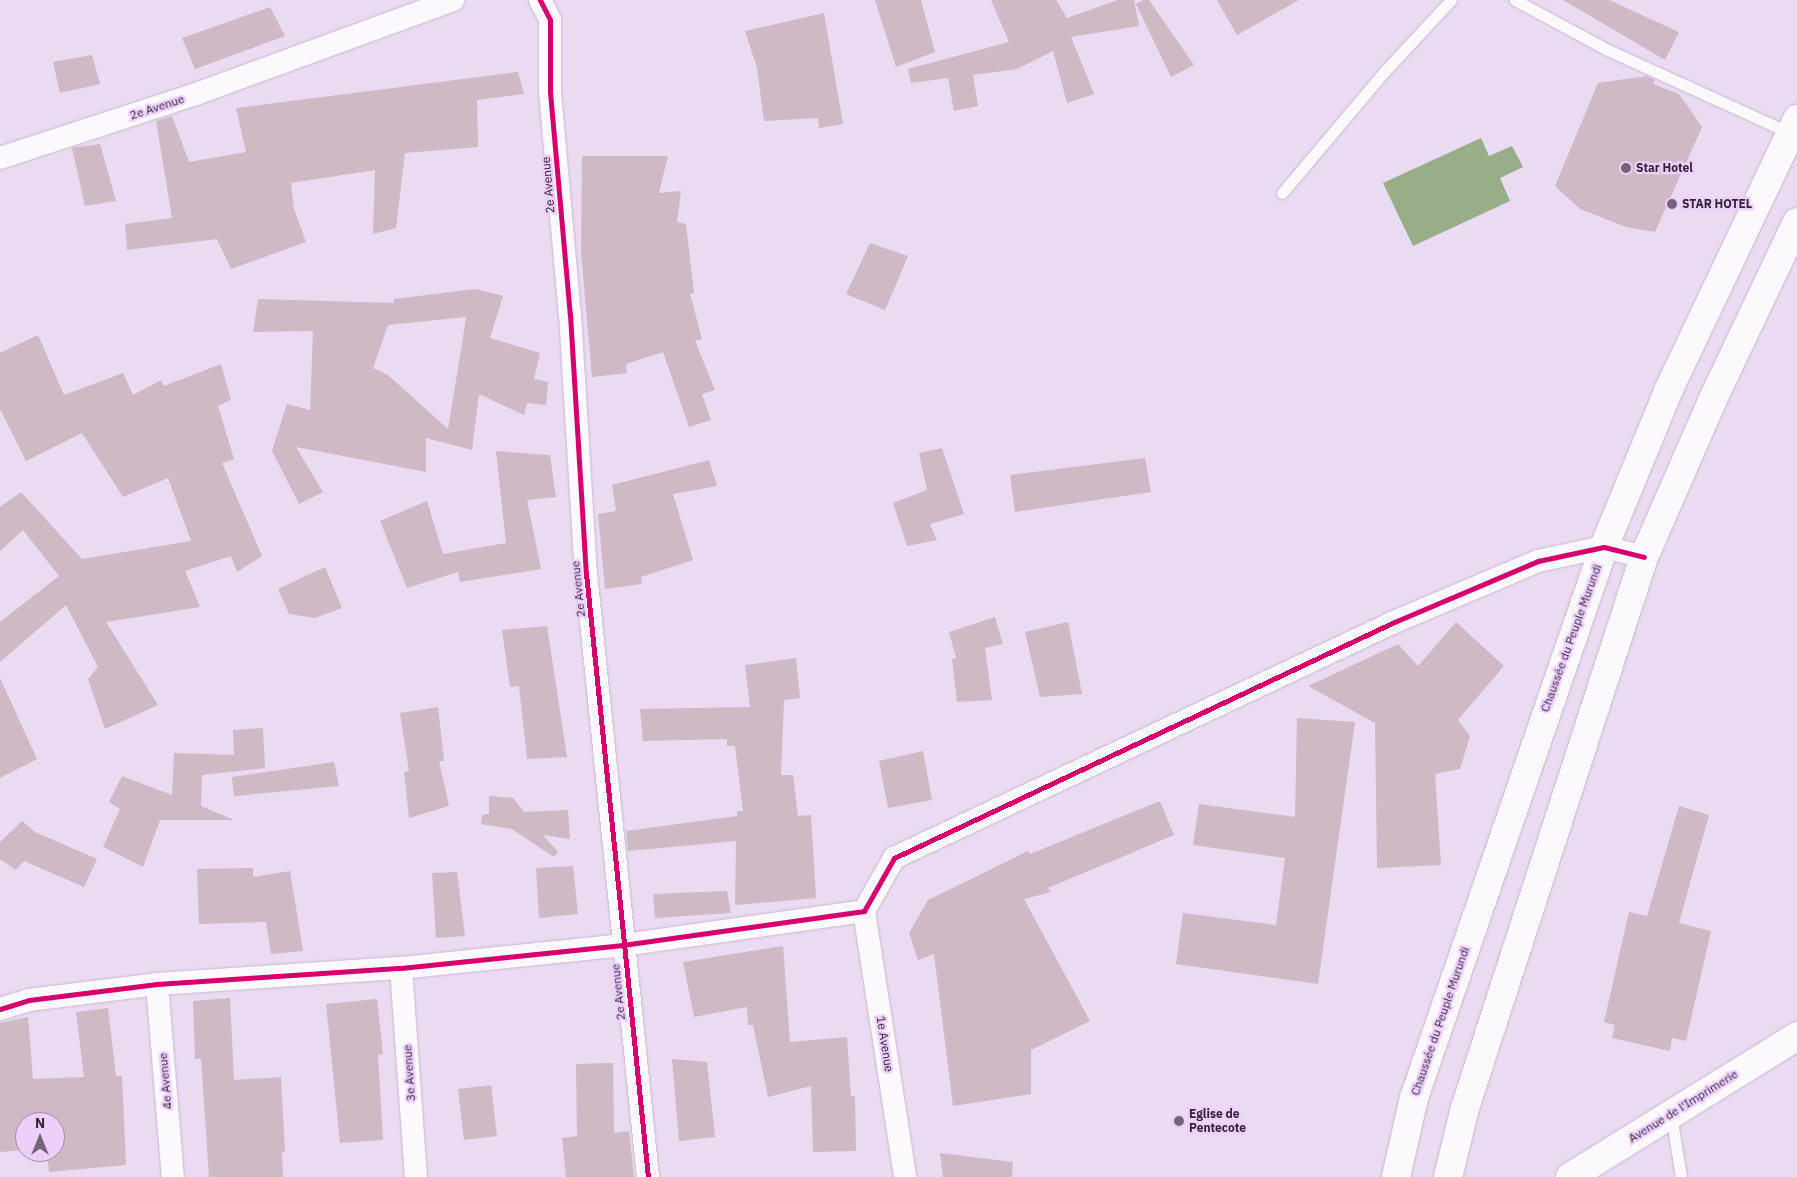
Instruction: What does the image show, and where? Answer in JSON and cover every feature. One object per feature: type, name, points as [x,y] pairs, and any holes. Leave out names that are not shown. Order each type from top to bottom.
[{"type":"main road","name":"Chaussée du Peuple Murundi","points":[[1396,1177],[1414,1098],[1604,546],[1669,389],[1794,126]]},
{"type":"main road","points":[[1448,1177],[1465,1108],[1644,557],[1712,401],[1797,222]]},
{"type":"main road","name":"Avenue de l'Imprimerie","points":[[1570,1177],[1797,1036]]},
{"type":"street","name":"2e Avenue","points":[[0,158],[196,94],[453,0]]},
{"type":"street","name":"2e Avenue","points":[[540,0],[550,20],[550,92],[570,314],[586,573],[648,1177]]},
{"type":"street","points":[[0,1009],[29,1000],[157,984],[401,968],[623,945],[864,911],[894,858],[1392,624],[1538,561],[1604,546],[1644,557]]},
{"type":"street","name":"1e Avenue","points":[[864,911],[905,1177]]},
{"type":"street","name":"3e Avenue","points":[[401,968],[416,1177]]},
{"type":"street","name":"4e Avenue","points":[[157,984],[172,1177]]},
{"type":"lane","points":[[1282,193],[1384,72],[1451,0]]},
{"type":"lane","points":[[1515,0],[1608,50],[1794,126]]},
{"type":"lane","points":[[1671,1113],[1681,1177]]},
{"type":"shaded area","points":[[1481,138],[1489,156],[1512,146],[1523,167],[1500,178],[1510,201],[1413,246],[1383,183]]},
{"type":"building","points":[[875,0],[921,0],[935,52],[896,67]]},
{"type":"building","points":[[991,0],[1056,0],[1067,18],[1118,0],[1134,0],[1139,26],[1071,37],[1094,94],[1067,103],[1053,51],[1017,69],[973,75],[978,106],[954,111],[948,78],[911,83],[908,69],[1009,42]]},
{"type":"building","points":[[1143,0],[1149,0],[1194,65],[1171,77],[1136,4]]},
{"type":"building","points":[[1217,0],[1299,0],[1237,35]]},
{"type":"building","points":[[1563,0],[1609,0],[1679,32],[1665,60]]},
{"type":"building","points":[[270,7],[285,36],[195,69],[182,38]]},
{"type":"building","points":[[824,13],[843,124],[819,128],[818,118],[764,121],[757,68],[745,31]]},
{"type":"building","points":[[92,55],[100,84],[60,93],[53,62]]},
{"type":"building","points":[[518,72],[524,94],[477,100],[478,147],[405,153],[396,228],[373,234],[375,170],[291,183],[294,209],[306,242],[231,269],[217,239],[127,250],[125,224],[172,218],[156,121],[172,116],[189,162],[246,152],[236,108]]},
{"type":"building","points":[[1647,76],[1655,80],[1653,84],[1679,94],[1702,127],[1655,232],[1626,227],[1580,209],[1555,186],[1598,83]]},
{"type":"building","points":[[100,144],[116,201],[85,206],[72,148]]},
{"type":"building","points":[[582,156],[668,156],[659,193],[681,191],[677,222],[686,224],[694,293],[690,294],[702,339],[695,341],[715,390],[702,394],[711,420],[689,427],[663,352],[626,364],[627,373],[592,377],[581,252]]},
{"type":"building","points":[[870,243],[908,256],[885,310],[846,294]]},
{"type":"building","points":[[476,289],[503,296],[490,338],[540,353],[534,379],[548,382],[546,405],[527,403],[524,415],[479,394],[472,450],[426,438],[426,472],[296,447],[323,492],[299,504],[272,451],[287,404],[310,410],[313,331],[253,332],[258,299],[394,303],[394,299]],"holes":[[[466,317],[448,429],[388,375],[373,368],[388,325]]]},
{"type":"building","points":[[38,335],[64,395],[123,373],[133,395],[161,380],[164,386],[221,364],[231,400],[218,406],[234,459],[222,463],[262,556],[237,572],[231,556],[185,571],[200,607],[106,622],[158,705],[105,729],[88,679],[98,667],[66,605],[0,662],[0,622],[59,576],[23,530],[0,551],[0,507],[21,492],[82,559],[191,541],[168,478],[123,497],[82,433],[26,461],[0,409],[0,353]]},
{"type":"building","points":[[942,448],[964,514],[930,524],[937,540],[907,546],[893,503],[927,490],[919,453]]},
{"type":"building","points":[[496,451],[550,455],[556,497],[527,500],[541,569],[460,582],[458,572],[407,588],[380,521],[427,501],[443,554],[506,543]]},
{"type":"building","points":[[1145,458],[1151,492],[1015,512],[1010,475]]},
{"type":"building","points":[[709,460],[717,486],[673,494],[693,560],[641,577],[642,584],[605,589],[598,514],[616,511],[612,485]]},
{"type":"building","points":[[325,567],[342,608],[315,618],[289,614],[278,589]]},
{"type":"building","points":[[995,617],[1003,644],[985,648],[992,700],[957,702],[952,659],[956,658],[949,632]]},
{"type":"building","points":[[1068,622],[1082,694],[1040,697],[1025,632]]},
{"type":"building","points":[[1456,622],[1504,666],[1458,720],[1470,736],[1460,769],[1435,774],[1441,865],[1377,868],[1375,723],[1308,686],[1398,644],[1418,666]]},
{"type":"building","points":[[547,626],[567,757],[527,759],[519,686],[510,687],[502,630]]},
{"type":"building","points":[[796,658],[800,698],[784,700],[781,775],[793,775],[798,816],[811,815],[816,898],[735,905],[736,841],[628,851],[626,831],[737,816],[737,811],[743,811],[735,746],[727,746],[727,739],[643,741],[640,709],[750,707],[745,665]]},
{"type":"building","points":[[0,678],[37,759],[0,778]]},
{"type":"building","points":[[438,707],[444,761],[439,761],[449,806],[409,818],[404,772],[409,771],[400,713]]},
{"type":"building","points":[[1297,718],[1355,722],[1318,984],[1176,964],[1183,913],[1276,925],[1285,858],[1193,845],[1199,804],[1295,817]]},
{"type":"building","points":[[263,728],[265,768],[202,775],[201,806],[234,820],[160,820],[143,867],[103,847],[120,809],[109,802],[122,776],[172,795],[174,753],[234,755],[233,730]]},
{"type":"building","points":[[923,751],[932,800],[888,808],[879,761]]},
{"type":"building","points":[[334,762],[339,786],[234,796],[232,777]]},
{"type":"building","points":[[489,796],[513,798],[524,812],[568,810],[570,839],[543,835],[558,852],[554,857],[512,829],[481,824],[482,815],[489,814]]},
{"type":"building","points":[[1160,801],[1174,835],[1048,888],[1051,892],[1024,899],[1090,1021],[1031,1050],[1031,1094],[953,1106],[934,954],[918,960],[909,933],[928,900],[1028,851],[1030,854]]},
{"type":"building","points":[[1679,806],[1709,815],[1679,923],[1711,931],[1686,1041],[1672,1038],[1670,1051],[1612,1038],[1615,1025],[1604,1022],[1629,912],[1647,916]]},
{"type":"building","points":[[22,821],[35,832],[97,859],[84,887],[24,861],[16,870],[0,859],[0,842]]},
{"type":"building","points":[[573,866],[578,914],[539,918],[536,868]]},
{"type":"building","points":[[253,868],[253,877],[290,871],[303,951],[271,954],[266,922],[199,924],[197,869]]},
{"type":"building","points":[[457,872],[465,936],[436,938],[432,873]]},
{"type":"building","points":[[727,891],[731,913],[655,918],[653,894]]},
{"type":"building","points":[[783,946],[790,1042],[847,1037],[851,1096],[855,1096],[856,1151],[813,1152],[811,1086],[768,1097],[753,1025],[748,1025],[747,1007],[694,1017],[683,962]]},
{"type":"building","points":[[230,998],[234,1080],[281,1077],[285,1152],[282,1152],[283,1177],[209,1177],[201,1059],[195,1059],[193,1001]]},
{"type":"building","points":[[377,999],[383,1054],[378,1055],[383,1140],[340,1143],[326,1004]]},
{"type":"building","points":[[108,1008],[116,1076],[122,1076],[126,1165],[49,1172],[48,1162],[65,1162],[65,1112],[15,1112],[15,1151],[0,1152],[0,1023],[28,1017],[33,1079],[84,1077],[76,1012]]},
{"type":"building","points":[[672,1059],[707,1062],[715,1137],[679,1141]]},
{"type":"building","points":[[613,1063],[614,1133],[629,1131],[634,1177],[566,1177],[562,1138],[577,1136],[576,1064]]},
{"type":"building","points":[[491,1085],[497,1136],[464,1140],[458,1089]]},
{"type":"building","points":[[940,1153],[1013,1162],[1012,1177],[943,1177]]},
{"type":"cycle path","points":[[540,0],[550,20],[550,92],[570,314],[586,573],[648,1177]]},
{"type":"cycle path","points":[[0,1009],[29,1000],[157,984],[401,968],[623,945],[864,911],[894,858],[1392,623],[1538,561],[1604,547],[1644,557]]},
{"type":"place","name":"Star Hotel","points":[[1626,168]]},
{"type":"place","name":"STAR HOTEL","points":[[1672,204]]},
{"type":"place","name":"Eglise de Pentecote","points":[[1179,1121]]}]
